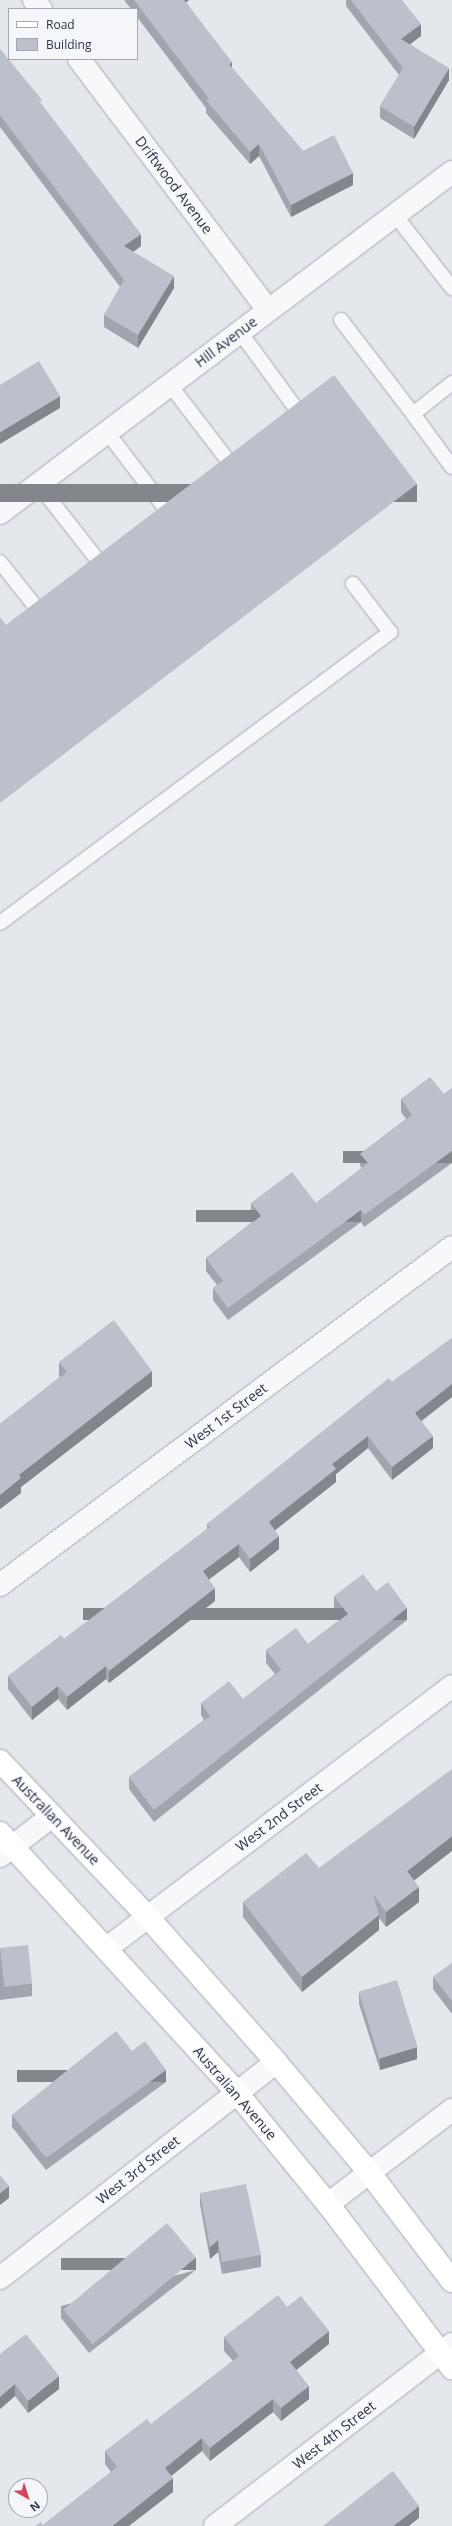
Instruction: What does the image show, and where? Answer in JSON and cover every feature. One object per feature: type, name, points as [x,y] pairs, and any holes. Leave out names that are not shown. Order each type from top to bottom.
[{"type":"main road","name":"Australian Avenue","points":[[0,1761],[147,1916],[276,2062],[369,2172],[452,2281]]},
{"type":"main road","name":"Australian Avenue","points":[[4,1845],[107,1948],[237,2093],[328,2204],[448,2355]]},
{"type":"street","points":[[34,0],[40,8]]},
{"type":"street","name":"Driftwood Avenue","points":[[80,60],[268,310]]},
{"type":"street","name":"Hill Avenue","points":[[0,513],[452,172]]},
{"type":"street","name":"West 1st Street","points":[[0,1585],[452,1246]]},
{"type":"street","name":"West 2nd Street","points":[[107,1948],[147,1916],[452,1686]]},
{"type":"street","points":[[4,1845],[52,1816]]},
{"type":"street","name":"West 3rd Street","points":[[0,2278],[276,2062]]},
{"type":"street","points":[[328,2204],[452,2110]]},
{"type":"street","name":"West 4th Street","points":[[215,2526],[448,2355]]},
{"type":"lane","points":[[394,215],[452,288]]},
{"type":"lane","points":[[341,320],[452,468]]},
{"type":"lane","points":[[240,332],[297,410]]},
{"type":"lane","points":[[413,414],[452,383]]},
{"type":"lane","points":[[170,384],[230,462]]},
{"type":"lane","points":[[107,432],[165,508]]},
{"type":"lane","points":[[38,484],[96,558]]},
{"type":"lane","points":[[0,562],[35,606]]},
{"type":"lane","points":[[0,922],[390,632],[353,584]]},
{"type":"building","points":[[134,0],[184,0],[232,62],[229,64],[303,151],[334,135],[353,173],[291,205],[259,144],[250,152],[206,100],[209,99]]},
{"type":"building","points":[[351,0],[402,0],[421,24],[401,39],[449,68],[414,127],[380,106],[403,68]]},
{"type":"building","points":[[0,49],[42,100],[40,102],[141,234],[124,246],[174,276],[138,335],[104,315],[124,280],[0,115]]},
{"type":"building","points":[[39,361],[60,396],[0,432],[0,385]]},
{"type":"building","points":[[334,375],[417,484],[0,803],[0,617],[6,625]]},
{"type":"building","points":[[430,1077],[444,1094],[452,1088],[452,1151],[364,1215],[361,1210],[228,1308],[213,1288],[223,1281],[206,1258],[261,1216],[251,1203],[292,1172],[316,1203],[368,1163],[360,1154],[412,1115],[401,1099]]},
{"type":"building","points":[[114,1320],[152,1371],[19,1475],[21,1478],[0,1495],[0,1424],[67,1372],[59,1362]]},
{"type":"building","points":[[452,1338],[452,1384],[415,1413],[433,1436],[392,1467],[368,1436],[332,1464],[336,1469],[269,1522],[279,1536],[250,1559],[239,1544],[203,1571],[215,1588],[109,1671],[106,1666],[67,1697],[58,1686],[32,1707],[8,1676],[61,1635],[64,1639],[210,1527],[207,1524],[389,1378],[392,1382]]},
{"type":"building","points":[[363,1574],[376,1591],[388,1582],[407,1608],[154,1810],[129,1777],[210,1716],[201,1703],[229,1681],[243,1699],[281,1670],[266,1650],[296,1628],[308,1644],[348,1614],[334,1596]]},
{"type":"building","points":[[452,1769],[452,1836],[407,1871],[419,1887],[386,1912],[373,1894],[379,1915],[302,1977],[243,1902],[306,1853],[319,1868]]},
{"type":"building","points":[[28,1945],[32,1984],[4,1987],[0,1948]]},
{"type":"building","points":[[452,1963],[452,2001],[433,1977]]},
{"type":"building","points":[[397,1980],[417,2047],[379,2059],[359,1992]]},
{"type":"building","points":[[116,2031],[132,2051],[145,2041],[166,2070],[46,2158],[12,2115]]},
{"type":"building","points":[[0,2175],[9,2186],[0,2193]]},
{"type":"building","points":[[246,2184],[261,2255],[222,2262],[218,2240],[210,2247],[200,2193]]},
{"type":"building","points":[[167,2223],[196,2257],[93,2344],[64,2310]]},
{"type":"building","points":[[278,2295],[287,2307],[301,2296],[329,2331],[290,2362],[309,2386],[281,2408],[273,2399],[210,2448],[202,2438],[165,2468],[173,2478],[112,2526],[35,2526],[41,2522],[43,2525],[117,2467],[105,2451],[147,2419],[151,2424],[239,2356],[224,2337]]},
{"type":"building","points":[[26,2334],[59,2376],[28,2401],[15,2384],[0,2397],[0,2354]]},
{"type":"building","points":[[393,2471],[419,2506],[393,2526],[323,2526]]}]
